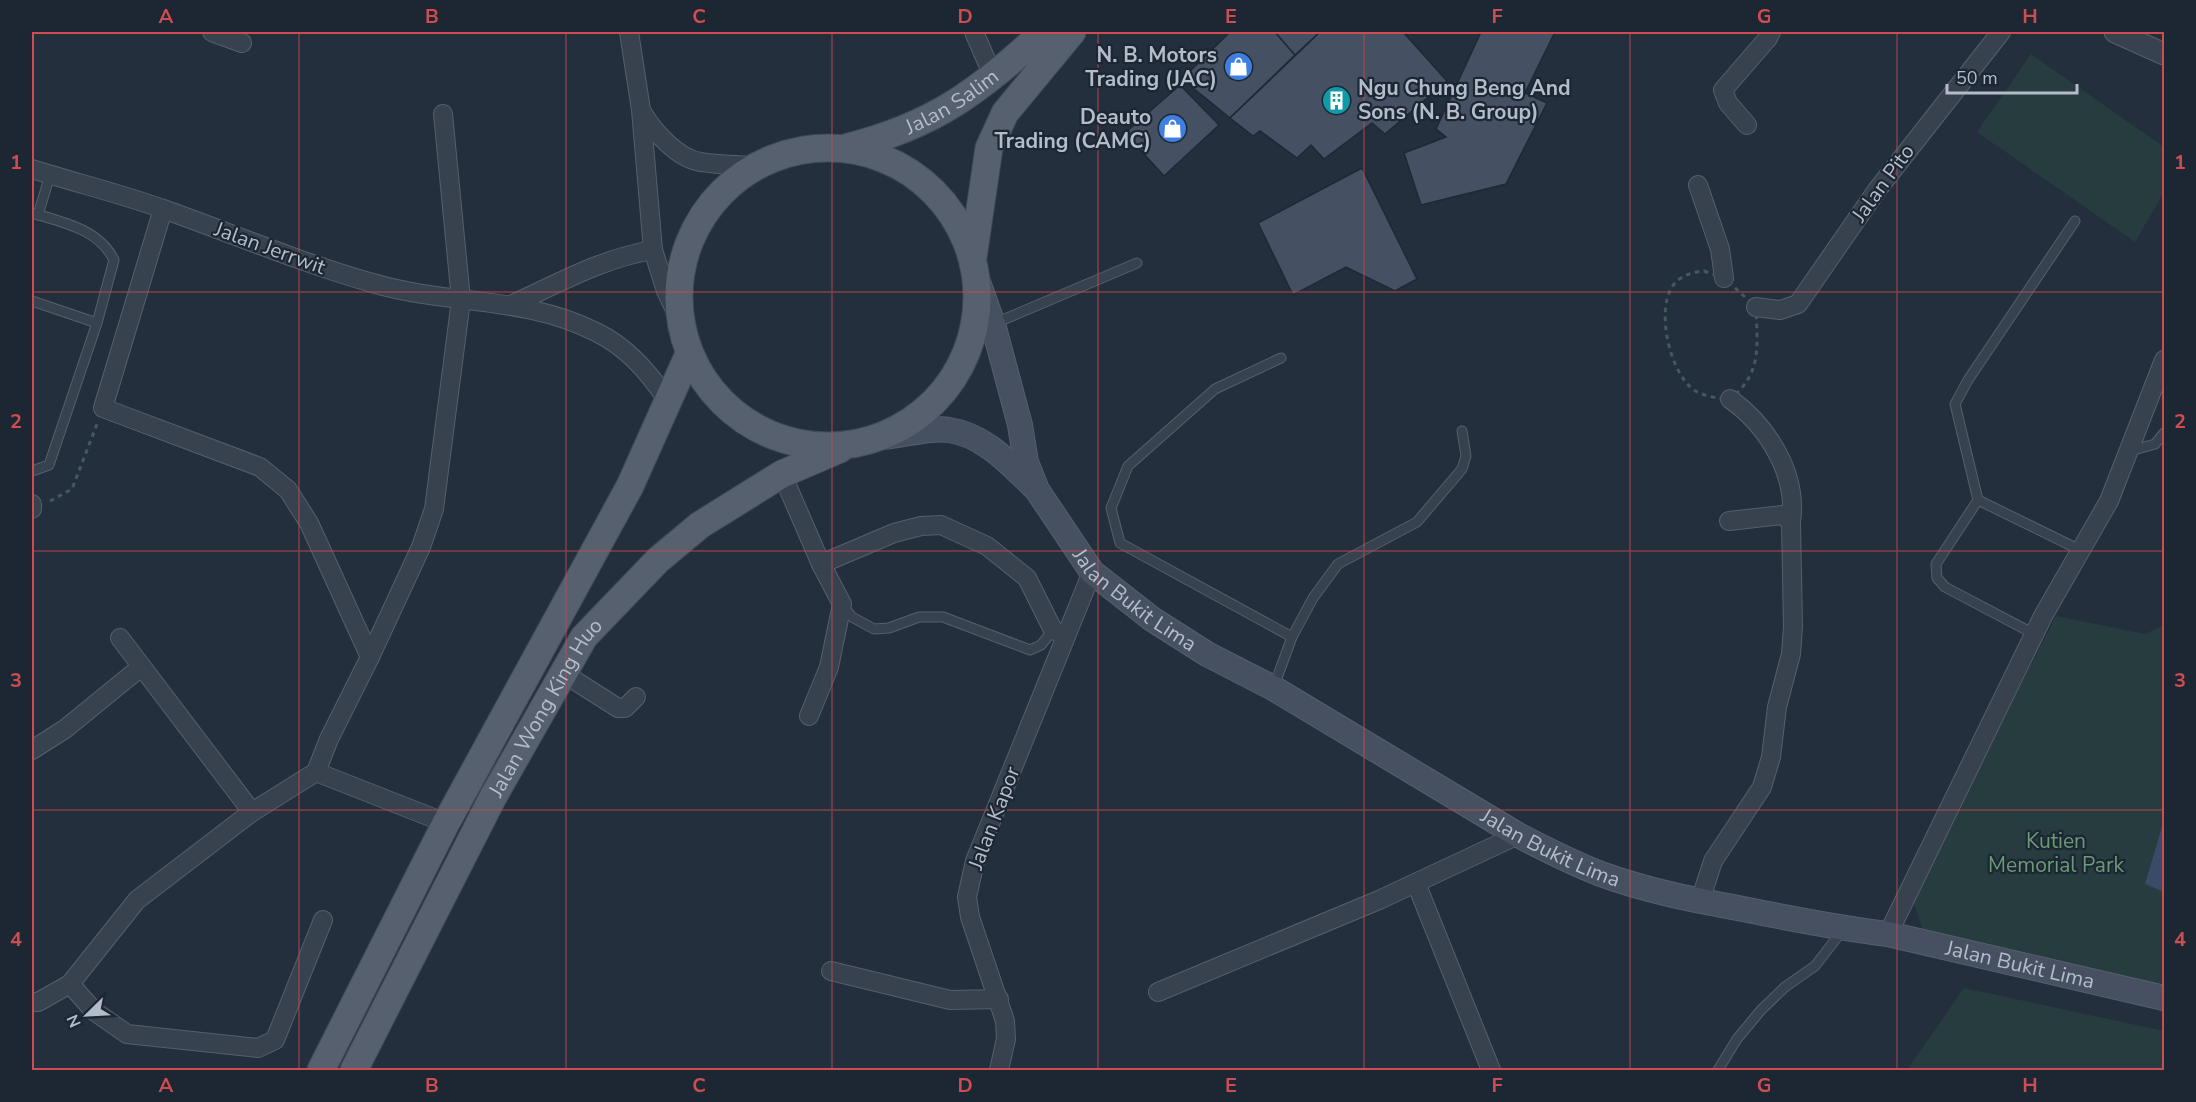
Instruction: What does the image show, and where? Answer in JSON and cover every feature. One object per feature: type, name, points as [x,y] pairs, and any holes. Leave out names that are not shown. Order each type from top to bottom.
[{"type":"main road","name":"Jalan Salim","points":[[847,148],[887,137],[927,120],[964,99],[1044,32]]},
{"type":"main road","name":"Jalan Salim","points":[[847,446],[885,437],[919,417],[951,381],[966,356],[976,318],[975,270],[982,185],[989,148],[1005,112],[1072,32]]},
{"type":"main road","points":[[847,446],[798,444],[753,427],[715,396],[689,354],[679,318],[678,282],[686,247],[702,215],[725,187],[753,166],[783,153],[804,149],[847,148],[890,160],[927,184],[956,219],[993,324],[1020,425],[1026,462],[1037,490]]},
{"type":"main road","name":"Jalan Wong King Huo","points":[[321,1071],[446,823],[630,486],[689,354]]},
{"type":"main road","points":[[885,437],[948,429],[975,438],[999,454],[1037,490]]},
{"type":"main road","name":"Jalan Wong King Huo","points":[[354,1071],[493,797],[584,637],[658,560],[700,525],[782,474],[847,446]]},
{"type":"main road","name":"Jalan Bukit Lima","points":[[1037,490],[1092,572],[1152,619],[1206,654],[1273,688],[1518,835],[1559,857],[1649,890],[1844,929],[1888,934],[2164,998]]},
{"type":"street","points":[[212,32],[242,43]]},
{"type":"street","points":[[629,32],[641,110],[653,250],[666,291],[679,318]]},
{"type":"street","points":[[974,32],[993,76]]},
{"type":"street","points":[[1747,125],[1728,103],[1723,90],[1771,32]]},
{"type":"street","name":"Jalan Pito","points":[[1756,307],[1780,310],[1798,304],[1877,190],[2001,32]]},
{"type":"street","points":[[2115,32],[2164,54]]},
{"type":"street","points":[[641,110],[653,130],[671,146],[699,162],[753,166]]},
{"type":"street","points":[[32,1002],[38,1002],[70,984],[137,900],[252,812],[316,772],[329,739],[421,547],[434,509],[462,300],[443,114]]},
{"type":"street","name":"Jalan Jerrwit","points":[[32,169],[163,209],[326,269],[378,285],[462,300],[513,304],[571,321],[598,332],[627,352],[652,377],[667,400]]},
{"type":"street","points":[[1698,185],[1720,249],[1724,278]]},
{"type":"street","points":[[163,209],[103,408],[261,467],[288,490],[309,523],[370,657]]},
{"type":"street","points":[[513,304],[601,263],[627,254],[653,250]]},
{"type":"street","points":[[1888,934],[2034,634],[2109,501],[2164,360]]},
{"type":"street","points":[[1700,901],[1713,861],[1762,787],[1771,757],[1778,707],[1792,645],[1791,522],[1794,502],[1781,458],[1750,417],[1730,399]]},
{"type":"street","points":[[782,474],[820,564],[842,604],[829,667],[809,716]]},
{"type":"street","points":[[1730,521],[1782,515],[1791,522]]},
{"type":"street","points":[[820,564],[894,533],[921,526],[941,525],[987,546],[1027,578],[1059,632]]},
{"type":"street","name":"Jalan Kapor","points":[[999,1071],[1006,1039],[1005,1021],[970,917],[967,897],[975,861],[1059,632],[1092,572]]},
{"type":"street","points":[[120,638],[252,812]]},
{"type":"street","points":[[32,750],[65,729],[141,667]]},
{"type":"street","points":[[563,674],[618,708],[625,708],[636,697]]},
{"type":"street","points":[[316,772],[446,823]]},
{"type":"street","points":[[1158,992],[1416,883],[1518,835]]},
{"type":"street","points":[[1416,883],[1491,1071]]},
{"type":"street","points":[[70,984],[94,1011],[127,1034],[258,1048],[274,1040],[323,920]]},
{"type":"street","points":[[831,971],[950,1000],[999,999]]},
{"type":"lane","points":[[32,471],[49,465],[114,267],[114,260],[108,247],[91,233],[35,214],[50,175]]},
{"type":"lane","points":[[2034,634],[1945,587],[1937,578],[1936,564],[1978,500],[1955,404],[1968,380],[2075,221]]},
{"type":"lane","points":[[993,324],[1137,263]]},
{"type":"lane","points":[[32,301],[97,323]]},
{"type":"lane","points":[[1281,358],[1215,389],[1140,454],[1128,466],[1110,508],[1120,543],[1292,637]]},
{"type":"lane","points":[[1273,688],[1292,637],[1312,598],[1338,564],[1417,522],[1462,469],[1466,456],[1462,431]]},
{"type":"lane","points":[[2130,451],[2155,444],[2164,433]]},
{"type":"lane","points":[[1978,500],[2080,550]]},
{"type":"lane","points":[[842,604],[852,617],[874,629],[932,616],[943,617],[1030,650],[1059,632]]},
{"type":"lane","points":[[1718,1071],[1737,1039],[1761,1010],[1785,987],[1815,966],[1844,929]]},
{"type":"path","points":[[1704,271],[1724,278],[1756,307],[1758,347],[1745,387],[1730,399],[1695,391],[1687,382],[1670,350],[1665,309],[1673,285],[1690,273],[1704,271]]},
{"type":"path","points":[[32,506],[58,499],[72,489],[103,408]]},
{"type":"green space","points":[[2031,54],[2164,147],[2164,192],[2135,242],[1977,132]]},
{"type":"green space","name":"Kutien Memorial Park","points":[[2056,616],[2145,634],[2164,625],[2164,989],[1924,932],[1912,898]]},
{"type":"green space","points":[[1964,988],[2164,1031],[2164,1070],[1907,1070]]},
{"type":"water","points":[[2164,820],[2164,892],[2145,884]]},
{"type":"building","name":"N. B. Motors Trading (JAC)","points":[[1230,32],[1275,32],[1295,55],[1230,118],[1182,79]]},
{"type":"building","points":[[1275,32],[1320,32],[1295,55]]},
{"type":"building","name":"Ngu Chung Beng And Sons (N. B. Group)","points":[[1320,32],[1403,32],[1447,81],[1385,134],[1372,123],[1324,159],[1311,145],[1297,158],[1260,131],[1253,136],[1230,118]]},
{"type":"building","name":"Ngu Chung Beng And Sons (N. B. Group)","points":[[1481,32],[1555,32],[1525,93],[1547,103],[1506,184],[1421,205],[1404,153],[1446,137],[1436,129]]},
{"type":"building","name":"Deauto Trading (CAMC)","points":[[1180,85],[1219,125],[1164,176],[1125,133]]},
{"type":"building","name":"Ngu Chung Beng And Sons (N. B. Group)","points":[[1362,168],[1417,279],[1395,291],[1346,267],[1293,295],[1258,223]]},
{"type":"place","name":"N. B. Motors Trading (JAC)","points":[[1238,67]]},
{"type":"place","name":"Ngu Chung Beng And Sons (N. B. Group)","points":[[1337,100]]},
{"type":"place","name":"Deauto Trading (CAMC)","points":[[1172,129]]}]
